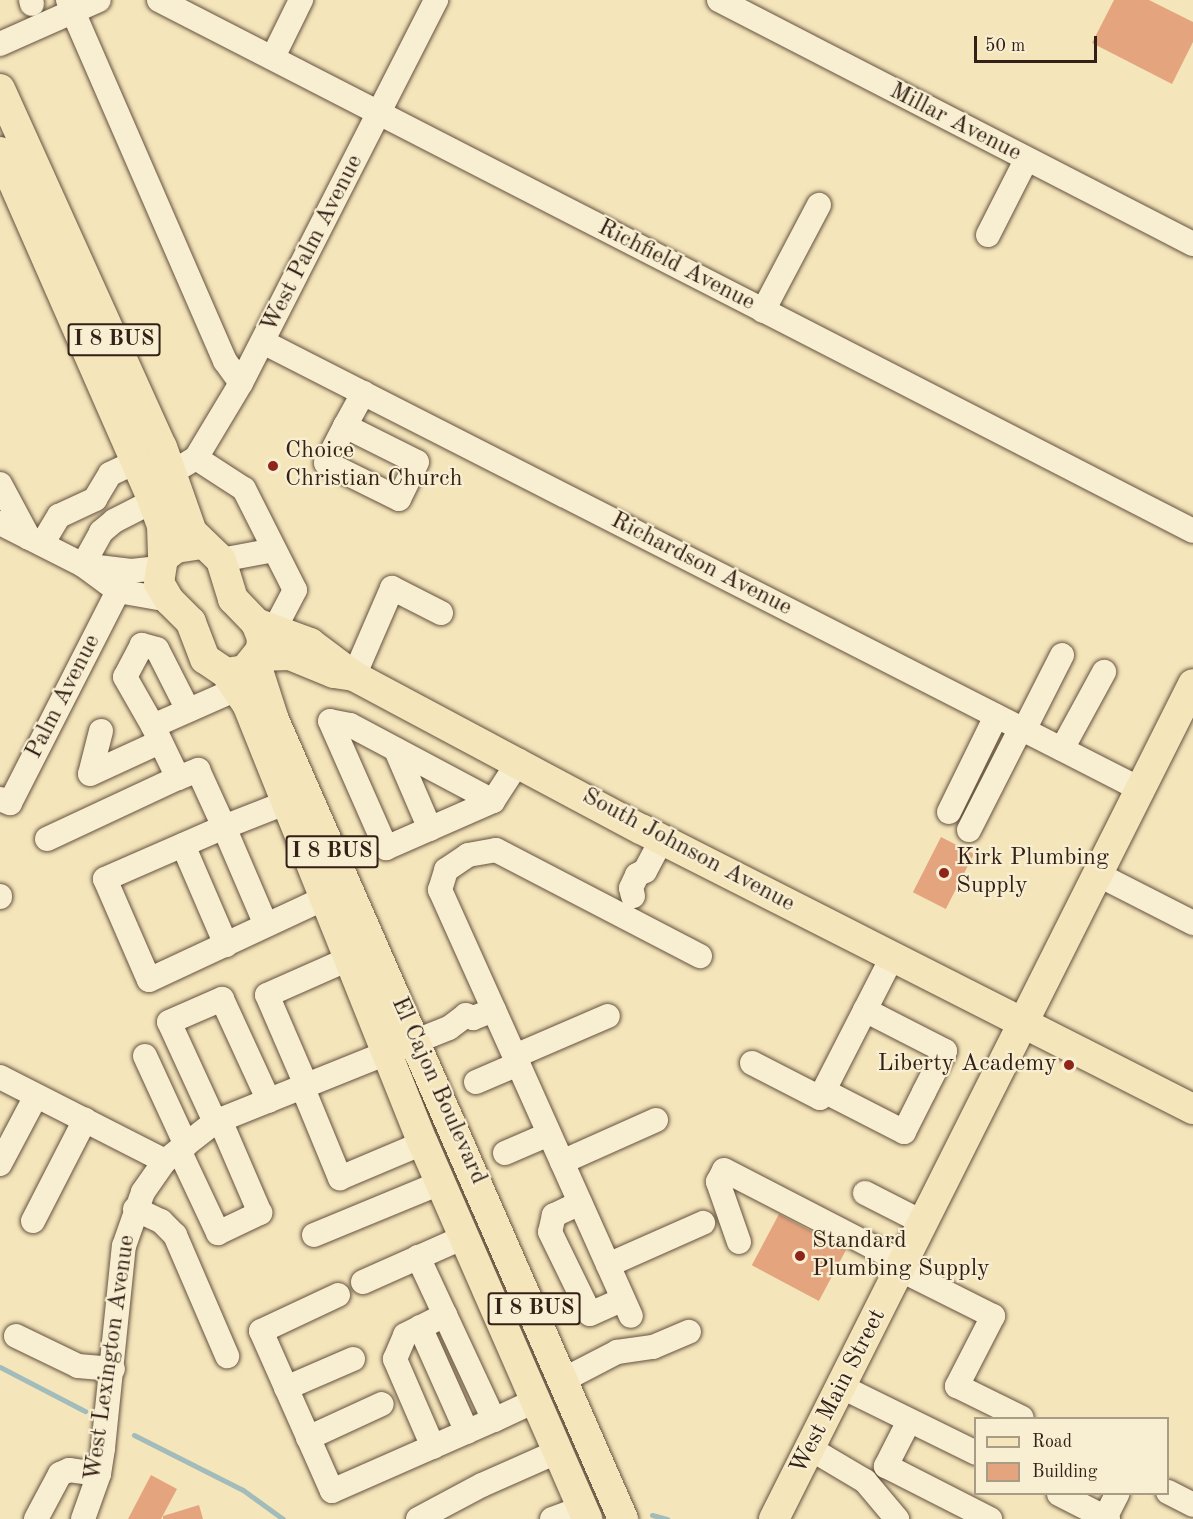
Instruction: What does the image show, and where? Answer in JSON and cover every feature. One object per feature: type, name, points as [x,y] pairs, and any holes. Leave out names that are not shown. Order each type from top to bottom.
[{"type":"main road","name":"I 8 BUS","points":[[0,89],[59,214],[171,473],[192,532],[211,552],[233,600],[265,627],[256,659]]},
{"type":"main road","name":"I 8 BUS","points":[[0,152],[153,501],[162,526],[159,583],[169,600],[191,622],[205,659],[232,681]]},
{"type":"main road","points":[[161,563],[176,548],[211,552]]},
{"type":"main road","name":"South Johnson Avenue","points":[[265,627],[321,649],[354,676],[519,761],[662,839],[1193,1109]]},
{"type":"main road","name":"South Johnson Avenue","points":[[232,681],[256,659],[290,655],[334,674],[354,676]]},
{"type":"main road","name":"El Cajon Boulevard","points":[[256,659],[274,720],[565,1379],[623,1519]]},
{"type":"main road","name":"El Cajon Boulevard","points":[[232,681],[248,706],[346,960],[585,1514]]},
{"type":"main road","name":"West Main Street","points":[[774,1519],[1024,1024],[1138,788],[1193,684]]},
{"type":"street","points":[[0,44],[70,5],[99,0]]},
{"type":"street","name":"Richfield Avenue","points":[[159,0],[1193,531]]},
{"type":"street","points":[[273,57],[302,0]]},
{"type":"street","name":"West Palm Avenue","points":[[171,473],[196,458],[241,383],[436,0]]},
{"type":"street","name":"Millar Avenue","points":[[718,0],[1193,244]]},
{"type":"street","points":[[70,5],[220,350],[241,383]]},
{"type":"street","points":[[988,235],[1026,160]]},
{"type":"street","points":[[763,311],[819,205]]},
{"type":"street","name":"Richardson Avenue","points":[[263,342],[1138,788]]},
{"type":"street","points":[[345,426],[363,393]]},
{"type":"street","points":[[196,458],[244,489],[295,590],[265,627]]},
{"type":"street","points":[[36,541],[59,516],[95,500],[110,474],[136,462]]},
{"type":"street","points":[[0,484],[36,541]]},
{"type":"street","points":[[95,500],[107,527]]},
{"type":"street","points":[[83,565],[107,527],[153,501]]},
{"type":"street","points":[[0,523],[83,565],[118,591],[169,600]]},
{"type":"street","points":[[211,552],[274,550]]},
{"type":"street","points":[[83,565],[131,571],[161,563]]},
{"type":"street","points":[[354,676],[392,588],[441,613]]},
{"type":"street","name":"Palm Avenue","points":[[5,801],[118,591]]},
{"type":"street","points":[[178,778],[157,734],[125,677],[142,645],[158,649],[188,710]]},
{"type":"street","points":[[969,830],[1062,655]]},
{"type":"street","points":[[1062,749],[1104,672]]},
{"type":"street","points":[[100,731],[90,774],[157,734],[232,681]]},
{"type":"street","points":[[949,812],[996,716]]},
{"type":"street","points":[[493,801],[350,725],[330,721],[386,848],[493,801],[519,761]]},
{"type":"street","points":[[396,750],[430,829]]},
{"type":"street","points":[[47,839],[198,770],[266,925]]},
{"type":"street","points":[[285,803],[105,879],[149,980],[323,899]]},
{"type":"street","points":[[628,906],[640,893],[647,879],[645,871],[662,839]]},
{"type":"street","points":[[183,845],[226,945]]},
{"type":"street","points":[[580,1203],[554,1215],[550,1232],[590,1314],[627,1307],[517,1060],[483,1014],[440,890],[446,870],[468,855],[496,850],[628,906],[700,956]]},
{"type":"street","points":[[1097,874],[1193,923]]},
{"type":"street","points":[[752,1063],[820,1098],[892,957]]},
{"type":"street","points":[[346,960],[267,995],[340,1178],[423,1143]]},
{"type":"street","points":[[145,1056],[177,1152],[218,1233],[260,1213],[169,1022],[222,999],[269,1101]]},
{"type":"street","points":[[824,1091],[904,1131],[920,1102],[945,1051],[865,1010]]},
{"type":"street","name":"West Lexington Avenue","points":[[83,1519],[99,1474],[113,1369],[124,1246],[135,1209],[177,1152],[218,1121],[449,1028],[455,1031],[470,1024],[483,1014]]},
{"type":"street","points":[[476,1082],[608,1016]]},
{"type":"street","points":[[0,1077],[85,1120],[177,1152]]},
{"type":"street","points":[[0,1164],[36,1096]]},
{"type":"street","points":[[33,1221],[85,1120]]},
{"type":"street","points":[[562,1162],[656,1120]]},
{"type":"street","points":[[505,1153],[549,1134]]},
{"type":"street","points":[[739,1242],[718,1182],[724,1170],[993,1316],[957,1386],[1018,1417]]},
{"type":"street","points":[[314,1235],[441,1183]]},
{"type":"street","points":[[865,1193],[924,1223]]},
{"type":"street","points":[[135,1209],[161,1221],[175,1235],[227,1356]]},
{"type":"street","points":[[608,1265],[703,1223]]},
{"type":"street","points":[[363,1282],[464,1237]]},
{"type":"street","points":[[418,1257],[494,1420]]},
{"type":"street","points":[[338,1295],[261,1331],[332,1491],[537,1400]]},
{"type":"street","points":[[433,1447],[395,1359],[405,1335],[445,1315]]},
{"type":"street","points":[[420,1327],[467,1432]]},
{"type":"street","points":[[565,1379],[617,1352],[653,1347],[689,1332]]},
{"type":"street","points":[[16,1336],[78,1366],[113,1369]]},
{"type":"street","points":[[286,1388],[353,1359]]},
{"type":"street","points":[[842,1387],[974,1453]]},
{"type":"street","points":[[308,1438],[382,1404]]},
{"type":"street","points":[[909,1421],[886,1466],[990,1519]]},
{"type":"street","points":[[811,1449],[853,1472],[893,1513]]},
{"type":"street","points":[[418,1519],[482,1485],[559,1451]]},
{"type":"street","points":[[36,1519],[60,1474],[69,1470],[99,1474]]},
{"type":"street","points":[[1169,1493],[1193,1505]]},
{"type":"street","points":[[1061,1495],[1107,1518],[1117,1495]]},
{"type":"street","points":[[552,1519],[585,1514]]},
{"type":"building","points":[[1114,0],[1149,0],[1193,22],[1193,42],[1172,84],[1092,43]]},
{"type":"building","name":"Kirk Plumbing Supply","points":[[941,837],[974,854],[946,909],[913,892]]},
{"type":"building","name":"Standard Plumbing Supply","points":[[779,1214],[846,1250],[819,1301],[752,1265]]},
{"type":"building","points":[[151,1475],[177,1489],[161,1519],[128,1519]]},
{"type":"building","points":[[199,1505],[203,1519],[163,1519],[163,1516]]},
{"type":"waterway","points":[[0,1367],[85,1411]]},
{"type":"waterway","points":[[134,1435],[243,1490],[283,1519]]},
{"type":"waterway","points":[[652,1515],[667,1519]]},
{"type":"place","name":"Choice Christian Church","points":[[273,466]]},
{"type":"place","name":"Kirk Plumbing Supply","points":[[944,873]]},
{"type":"place","name":"Liberty Academy","points":[[1069,1065]]},
{"type":"place","name":"Standard Plumbing Supply","points":[[800,1256]]}]
